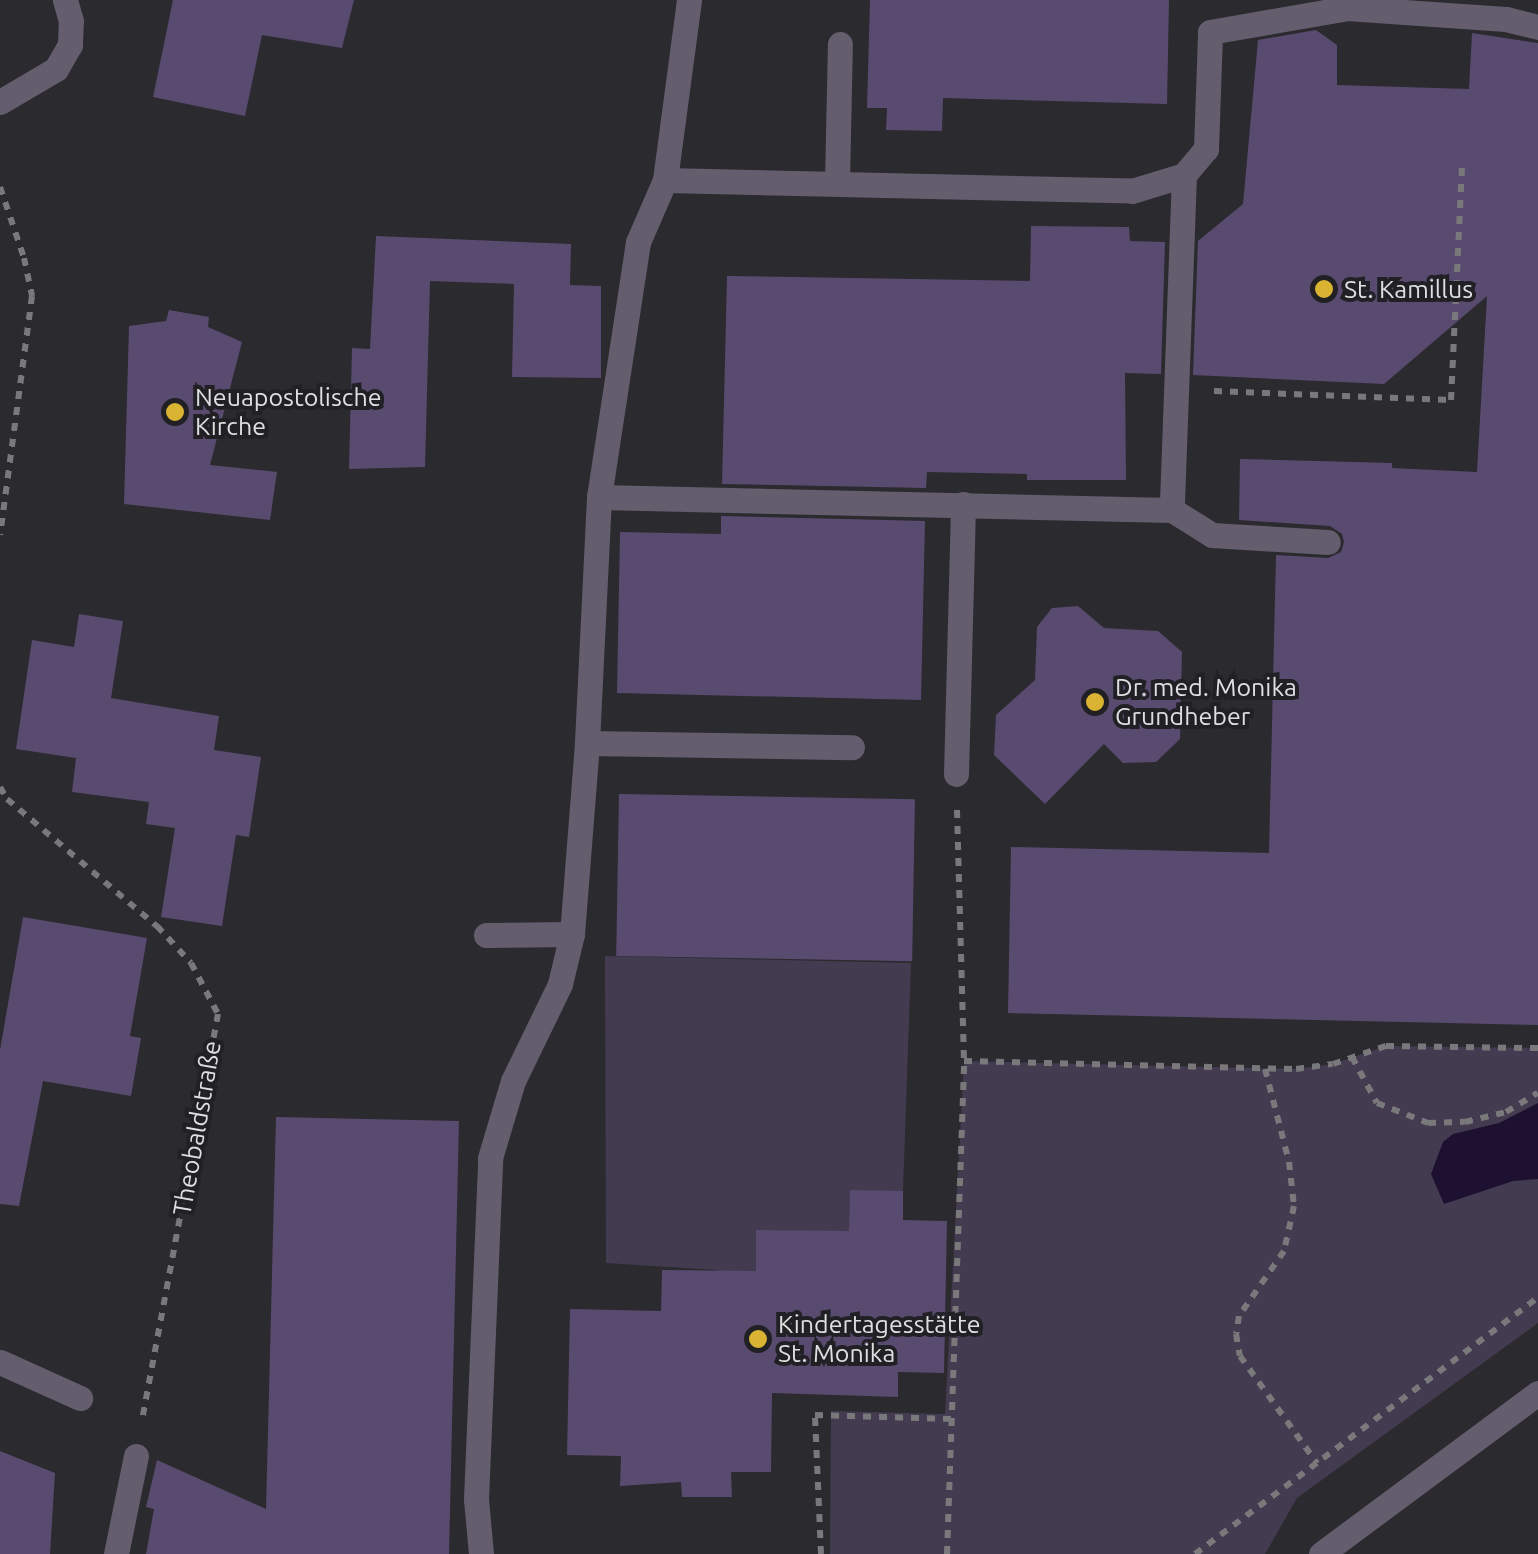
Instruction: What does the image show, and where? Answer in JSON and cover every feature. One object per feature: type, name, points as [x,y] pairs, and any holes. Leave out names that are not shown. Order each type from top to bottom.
[{"type":"street","points":[[0,102],[56,69],[70,45],[71,20],[65,0]]},
{"type":"street","points":[[481,1554],[476,1499],[490,1158],[514,1081],[560,984],[572,934],[587,743],[599,496],[638,242],[664,180],[689,0]]},
{"type":"street","points":[[664,180],[1132,191],[1184,175],[1206,149],[1210,32],[1348,8],[1506,19],[1538,27]]},
{"type":"street","points":[[837,184],[840,44]]},
{"type":"street","points":[[1172,510],[1184,175]]},
{"type":"street","points":[[599,496],[1172,510],[1212,534],[1328,542]]},
{"type":"street","points":[[956,774],[963,504]]},
{"type":"street","points":[[587,743],[852,747]]},
{"type":"street","points":[[486,935],[572,934]]},
{"type":"street","points":[[0,1362],[80,1398]]},
{"type":"street","points":[[1322,1554],[1538,1393]]},
{"type":"street","points":[[116,1554],[136,1456]]},
{"type":"path","points":[[1178,389],[1451,400],[1462,164]]},
{"type":"path","points":[[0,187],[24,258],[32,296],[0,535]]},
{"type":"path","points":[[947,1554],[964,1061],[956,774]]},
{"type":"path","name":"Theobaldstraße","points":[[0,787],[7,798],[157,926],[192,964],[218,1014],[136,1456]]},
{"type":"path","points":[[964,1061],[1265,1069],[1333,1064],[1386,1046],[1538,1048]]},
{"type":"path","points":[[1352,1057],[1377,1103],[1428,1123],[1465,1122],[1506,1112],[1538,1094]]},
{"type":"path","points":[[1265,1069],[1289,1162],[1294,1206],[1284,1251],[1238,1316],[1236,1334],[1240,1356],[1316,1463]]},
{"type":"path","points":[[1195,1554],[1538,1297]]},
{"type":"path","points":[[821,1554],[816,1415],[952,1418]]},
{"type":"shaded area","points":[[605,956],[911,963],[903,1191],[850,1191],[849,1240],[806,1231],[757,1230],[756,1279],[716,1270],[606,1263]]},
{"type":"shaded area","points":[[1386,1046],[1538,1048],[1538,1323],[1297,1498],[1265,1554],[830,1554],[831,1411],[945,1414],[964,1061],[1296,1069],[1333,1064]]},
{"type":"shaded area","points":[[1538,1103],[1538,1179],[1513,1181],[1444,1204],[1431,1174],[1443,1142],[1453,1134],[1499,1123]]},
{"type":"building","points":[[173,0],[354,0],[342,48],[262,35],[245,116],[153,97]]},
{"type":"building","points":[[870,0],[1169,0],[1167,104],[943,98],[942,131],[886,130],[887,108],[867,108]]},
{"type":"building","points":[[1316,30],[1337,45],[1337,85],[1469,89],[1472,33],[1538,43],[1538,1025],[1008,1013],[1011,847],[1269,853],[1276,555],[1328,558],[1341,552],[1344,542],[1342,534],[1330,526],[1239,520],[1240,459],[1392,463],[1392,468],[1477,472],[1487,296],[1384,384],[1193,375],[1198,241],[1243,204],[1258,40]]},
{"type":"building","points":[[1031,226],[1129,227],[1130,241],[1165,242],[1161,374],[1125,373],[1126,480],[1027,480],[1027,474],[927,472],[926,488],[722,484],[727,276],[1030,281]]},
{"type":"building","points":[[376,236],[571,244],[570,285],[601,286],[601,378],[512,377],[514,284],[430,281],[425,467],[349,469],[352,348],[370,349]]},
{"type":"building","name":"Neuapostolische Kirche","points":[[169,310],[209,317],[208,327],[242,342],[210,465],[277,472],[270,520],[124,504],[129,326],[166,321]]},
{"type":"building","points":[[721,516],[925,521],[921,700],[617,693],[620,532],[721,534]]},
{"type":"building","name":"Dr. med. Monika Grundheber","points":[[1078,606],[1104,628],[1158,631],[1182,652],[1180,739],[1156,762],[1123,763],[1104,744],[1045,804],[994,755],[996,715],[1035,680],[1037,627],[1052,608]]},
{"type":"building","points":[[79,614],[123,621],[111,698],[219,716],[214,750],[261,757],[249,837],[236,835],[222,926],[161,917],[175,828],[146,824],[149,802],[72,792],[76,758],[16,749],[32,640],[74,647]]},
{"type":"building","points":[[619,794],[915,799],[912,961],[616,956]]},
{"type":"building","points":[[23,917],[147,938],[130,1036],[141,1038],[131,1096],[43,1081],[19,1206],[0,1204],[0,1050]]},
{"type":"building","points":[[276,1117],[459,1121],[449,1554],[146,1554],[154,1509],[146,1507],[157,1460],[266,1509]]},
{"type":"building","name":"Kindertagesstätte St. Monika","points":[[850,1190],[903,1191],[903,1220],[947,1221],[944,1373],[898,1372],[898,1397],[772,1393],[771,1472],[731,1472],[732,1497],[682,1497],[681,1482],[620,1486],[621,1456],[567,1455],[570,1309],[661,1311],[662,1270],[756,1271],[756,1230],[849,1231]]},
{"type":"building","points":[[0,1451],[55,1473],[50,1554],[0,1554]]},
{"type":"place","name":"St. Kamillus","points":[[1324,289]]},
{"type":"place","name":"Neuapostolische Kirche","points":[[175,412]]},
{"type":"place","name":"Dr. med. Monika Grundheber","points":[[1095,702]]},
{"type":"place","name":"Kindertagesstätte St. Monika","points":[[758,1339]]}]
